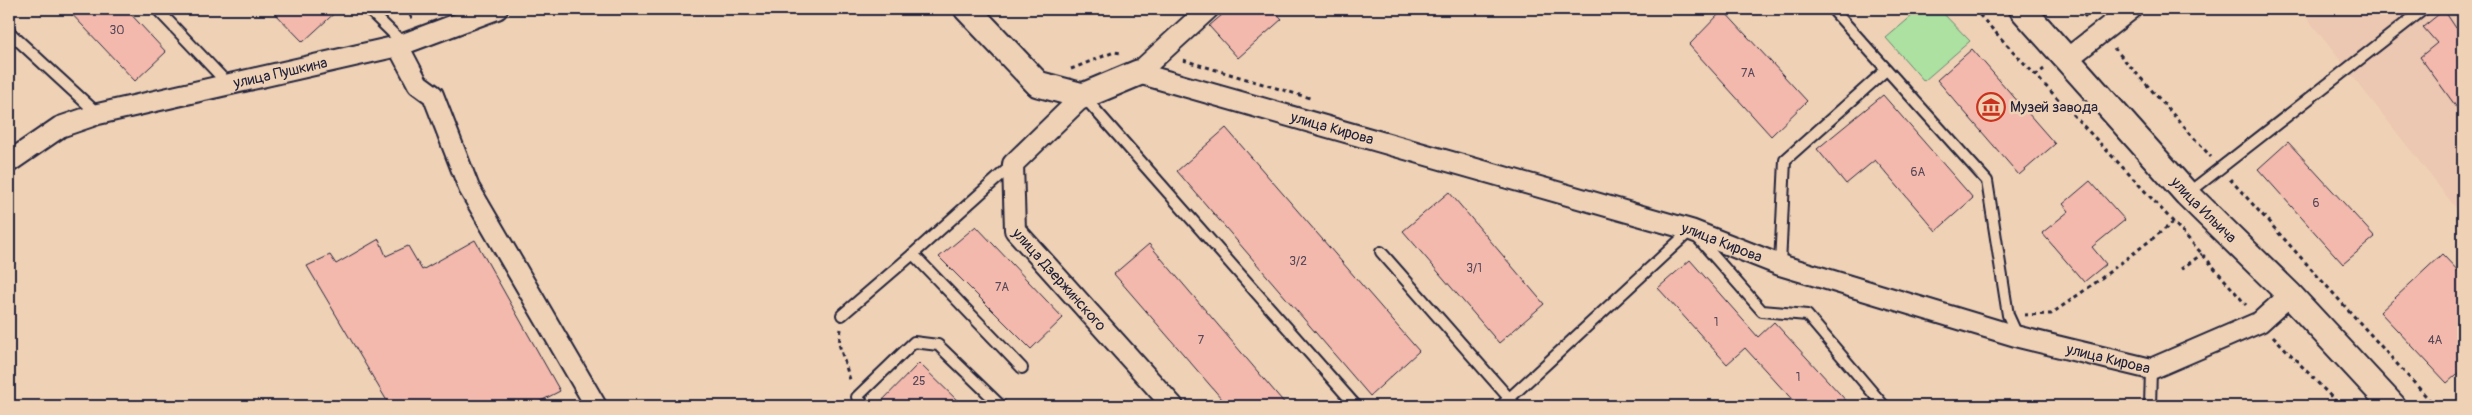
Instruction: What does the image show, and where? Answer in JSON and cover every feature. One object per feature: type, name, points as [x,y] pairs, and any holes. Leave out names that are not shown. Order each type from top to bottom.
[{"type":"street","name":"улица Пушкина","points":[[9,162],[60,127],[98,114],[230,86],[401,45],[497,9]]},
{"type":"street","points":[[967,9],[1038,84],[1083,96]]},
{"type":"street","points":[[1013,164],[1083,96],[1138,73],[1208,9]]},
{"type":"street","name":"улица Ильича","points":[[2022,9],[2188,194],[2290,295],[2392,406]]},
{"type":"street","points":[[2067,59],[2131,9]]},
{"type":"street","points":[[401,45],[418,84],[433,95],[469,188],[596,406]]},
{"type":"street","name":"улица Кирова","points":[[1138,73],[1691,230],[1780,265],[2019,337],[2151,369],[2260,322],[2290,295]]},
{"type":"street","name":"улица Дзержинского","points":[[1013,164],[1015,230],[1173,406]]},
{"type":"lane","points":[[156,9],[230,86]]},
{"type":"lane","points":[[368,9],[401,45]]},
{"type":"lane","points":[[2188,194],[2424,9]]},
{"type":"lane","points":[[1834,11],[1987,181],[2008,315],[2019,337]]},
{"type":"lane","points":[[9,32],[98,114]]},
{"type":"lane","points":[[1780,265],[1785,160],[1886,70]]},
{"type":"lane","points":[[1083,96],[1356,406]]},
{"type":"lane","points":[[842,315],[1013,164]]},
{"type":"lane","points":[[1381,252],[1509,404],[1691,230],[1762,311],[1807,315],[1884,406]]},
{"type":"lane","points":[[913,254],[1022,368]]},
{"type":"lane","points":[[865,406],[857,398],[914,342],[938,345],[1001,406]]},
{"type":"lane","points":[[2150,406],[2151,369]]},
{"type":"path","points":[[1974,9],[2202,254],[2260,322],[2340,406]]},
{"type":"path","points":[[2078,9],[2435,406]]},
{"type":"path","points":[[2181,269],[2202,254]]},
{"type":"path","points":[[842,315],[839,344],[845,369],[857,398]]},
{"type":"shaded area","points":[[2300,9],[2463,9],[2463,200],[2455,207]]},
{"type":"green space","points":[[1920,9],[1939,9],[1970,41],[1924,81],[1886,38]]},
{"type":"building","points":[[67,9],[126,9],[166,52],[135,81]]},
{"type":"building","points":[[271,9],[339,9],[303,42]]},
{"type":"building","points":[[1229,9],[1273,9],[1282,19],[1238,58],[1209,26]]},
{"type":"building","points":[[1723,10],[1807,101],[1771,136],[1689,45]]},
{"type":"building","points":[[2444,10],[2456,28],[2463,23],[2463,116],[2420,57],[2437,43],[2423,27]]},
{"type":"building","points":[[1972,49],[2055,144],[2019,175],[1937,80]]},
{"type":"building","points":[[1883,95],[1973,198],[1936,231],[1875,160],[1846,184],[1817,149]]},
{"type":"building","points":[[1226,128],[1419,351],[1370,396],[1177,171]]},
{"type":"building","points":[[2288,142],[2375,237],[2343,264],[2258,169]]},
{"type":"building","points":[[2090,181],[2125,220],[2092,247],[2106,264],[2084,282],[2042,233],[2069,211],[2063,204]]},
{"type":"building","points":[[1449,192],[1544,304],[1499,343],[1403,231]]},
{"type":"building","points":[[976,226],[1063,318],[1031,349],[939,257]]},
{"type":"building","points":[[379,239],[386,256],[408,246],[422,270],[475,240],[560,391],[531,406],[390,406],[307,266],[330,255],[336,264]]},
{"type":"building","points":[[1149,244],[1287,406],[1228,406],[1114,274]]},
{"type":"building","points":[[2442,254],[2463,276],[2463,369],[2447,383],[2380,312]]},
{"type":"building","points":[[1690,260],[1758,337],[1774,322],[1851,406],[1798,406],[1745,348],[1727,364],[1658,288]]},
{"type":"building","points":[[919,363],[963,406],[877,406]]},
{"type":"place","name":"Музей завода","points":[[1991,107]]}]
